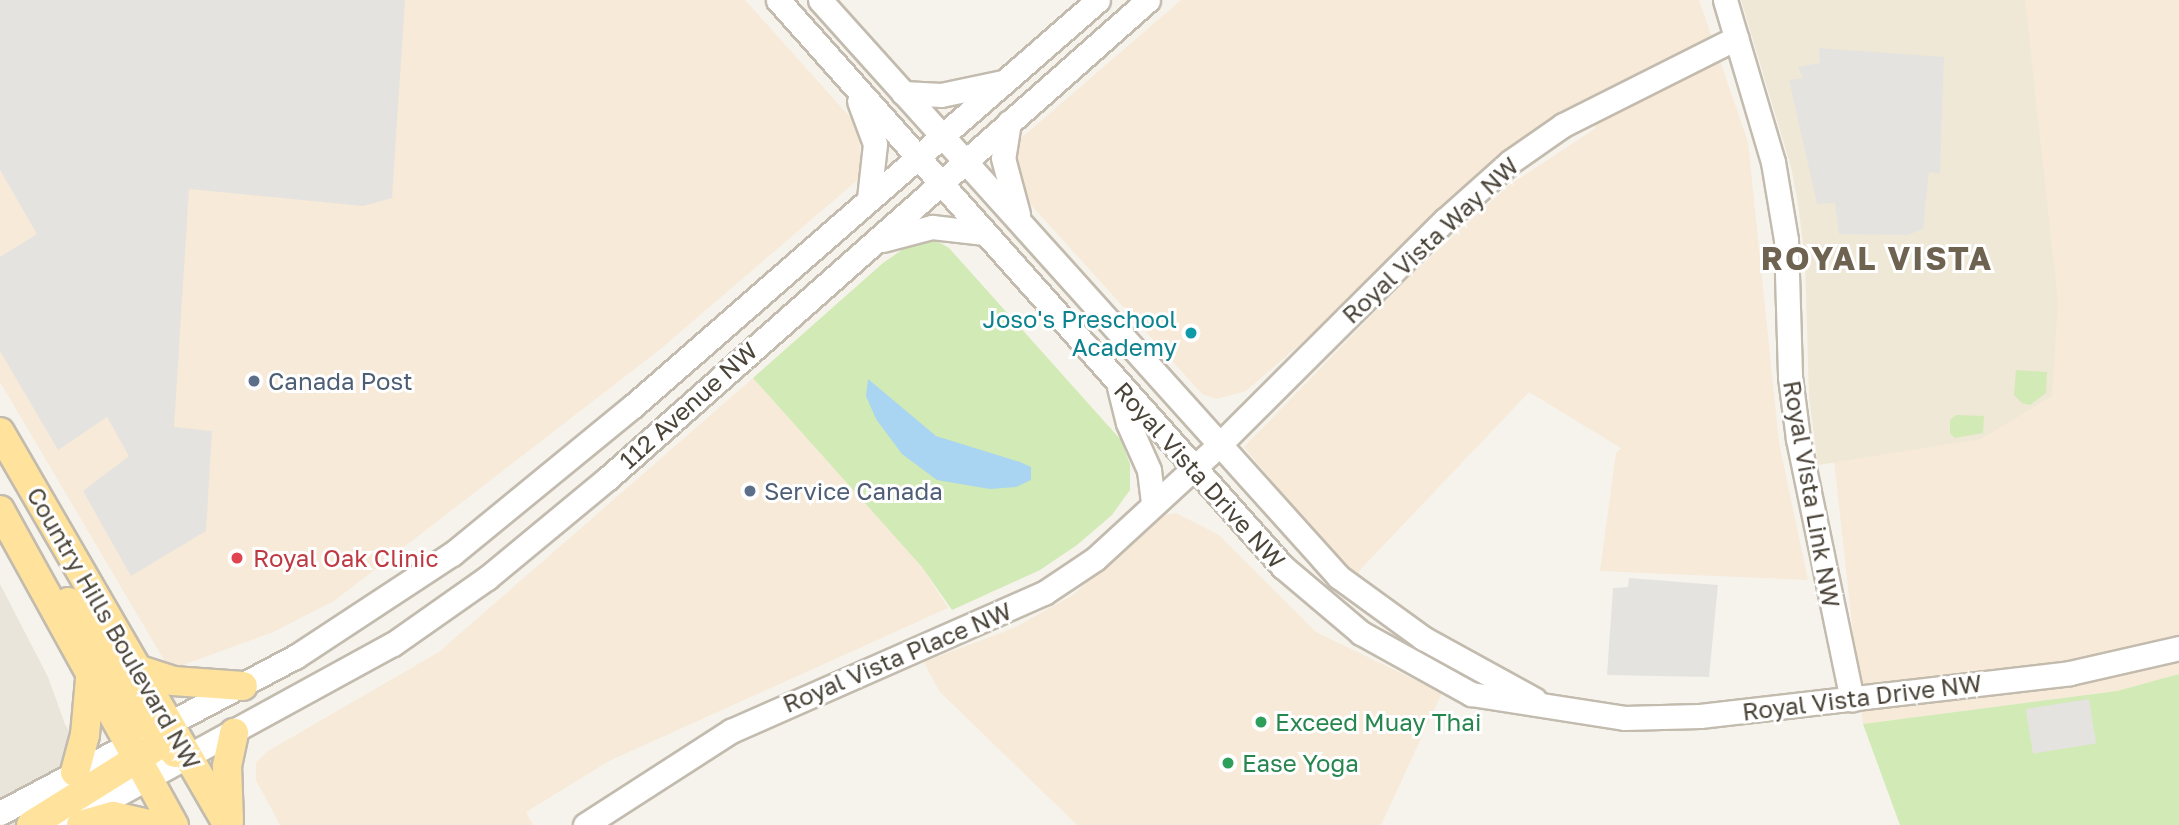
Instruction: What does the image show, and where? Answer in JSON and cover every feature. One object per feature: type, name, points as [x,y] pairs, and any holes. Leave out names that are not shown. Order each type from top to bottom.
[{"type":"main road","name":"Country Hills Boulevard NW","points":[[0,432],[140,670],[162,732]]},
{"type":"main road","name":"Country Hills Boulevard NW","points":[[0,510],[43,583],[90,679],[174,825]]},
{"type":"main road","points":[[43,583],[74,606],[178,756],[190,757]]},
{"type":"main road","points":[[140,670],[173,681],[243,686]]},
{"type":"main road","points":[[75,772],[85,735],[90,679]]},
{"type":"main road","points":[[31,825],[138,761],[162,732]]},
{"type":"main road","points":[[229,825],[227,766],[234,733]]},
{"type":"main road","name":"Country Hills Boulevard NW","points":[[190,757],[229,825]]},
{"type":"main road","points":[[81,825],[113,816],[153,825]]},
{"type":"street","name":"Royal Vista Drive NW","points":[[778,0],[1283,567],[1361,633],[1471,694],[1636,717],[1700,716],[2095,669],[2179,648]]},
{"type":"street","name":"Royal Vista Drive NW","points":[[820,0],[1218,446],[1330,567],[1367,599],[1423,638],[1542,704]]},
{"type":"street","name":"112 Avenue NW","points":[[162,732],[350,625],[484,530],[634,406],[1098,0]]},
{"type":"street","name":"112 Avenue NW","points":[[138,761],[190,757],[393,644],[487,578],[608,478],[1148,0]]},
{"type":"street","name":"Royal Vista Link NW","points":[[1725,0],[1762,110],[1784,223],[1790,377],[1798,439],[1852,699]]},
{"type":"street","name":"Royal Vista Way NW","points":[[1193,467],[1218,446],[1445,220],[1510,162],[1563,125],[1736,38]]},
{"type":"street","points":[[903,93],[941,95],[1003,82]]},
{"type":"street","points":[[859,94],[860,111],[875,144],[869,198]]},
{"type":"street","points":[[1009,122],[1003,158],[1021,223]]},
{"type":"street","points":[[870,245],[922,228],[983,233]]},
{"type":"street","points":[[1118,384],[1128,423],[1149,470],[1153,504]]},
{"type":"street","name":"Royal Vista Place NW","points":[[585,825],[743,725],[1044,593],[1095,559],[1193,467]]},
{"type":"street","points":[[0,813],[75,772],[138,761]]},
{"type":"street","points":[[62,825],[138,761]]},
{"type":"shaded area","points":[[0,0],[745,0],[859,127],[861,177],[658,351],[334,601],[273,632],[175,668],[167,665],[0,382]]},
{"type":"shaded area","points":[[0,0],[405,0],[392,198],[363,206],[189,189],[174,427],[212,431],[206,531],[131,576],[83,491],[129,456],[107,417],[58,450],[0,351],[0,257],[37,234],[0,170]]},
{"type":"shaded area","points":[[1181,0],[1699,0],[1748,142],[1779,443],[1808,580],[1600,571],[1616,453],[1621,448],[1529,392],[1359,571],[1358,584],[1244,447],[1413,273],[1508,186],[1596,128],[1580,101],[1246,391],[1216,399],[1202,394],[1024,197],[1012,169],[1013,145]]},
{"type":"shaded area","points":[[1741,0],[2025,0],[2058,302],[2052,396],[1981,439],[1818,465],[1809,397],[1805,260],[1798,204],[1791,167]]},
{"type":"shaded area","points":[[1743,0],[2179,0],[2179,674],[2117,691],[1863,724],[1802,169]]},
{"type":"shaded area","points":[[1819,48],[1944,57],[1940,174],[1929,172],[1923,229],[1908,235],[1839,234],[1835,203],[1817,204],[1789,80],[1803,78],[1798,67],[1820,63]]},
{"type":"shaded area","points":[[753,378],[922,567],[948,608],[609,761],[526,812],[533,825],[280,825],[256,780],[256,763],[268,751],[439,652]]},
{"type":"shaded area","points":[[1176,513],[1219,535],[1316,632],[1442,693],[1381,825],[1077,825],[939,691],[924,662],[1016,627],[1073,595],[1158,516]]},
{"type":"shaded area","points":[[1629,578],[1718,585],[1709,677],[1607,675],[1613,588],[1628,587]]},
{"type":"shaded area","points":[[0,584],[48,677],[65,724],[124,825],[0,825]]},
{"type":"shaded area","points":[[2089,699],[2096,743],[2033,753],[2026,709]]},
{"type":"green space","points":[[937,241],[949,248],[1121,440],[1130,464],[1130,490],[1112,515],[1077,545],[1040,570],[952,610],[922,567],[753,378],[883,263],[912,243]]},
{"type":"green space","points":[[2016,370],[2047,372],[2046,393],[2030,405],[2022,403],[2014,395]]},
{"type":"green space","points":[[1956,415],[1984,416],[1983,433],[1955,438],[1950,433],[1950,420]]},
{"type":"green space","points":[[2179,674],[2179,825],[1900,825],[1863,724],[2117,691]]},
{"type":"water","points":[[868,379],[936,436],[1031,467],[1031,480],[1016,487],[990,489],[937,480],[902,454],[876,419],[866,396]]},
{"type":"place","name":"Joso's Preschool Academy","points":[[1191,333]]},
{"type":"place","name":"Canada Post","points":[[254,381]]},
{"type":"place","name":"Service Canada","points":[[750,491]]},
{"type":"place","name":"Royal Oak Clinic","points":[[237,558]]},
{"type":"place","name":"Exceed Muay Thai","points":[[1261,722]]},
{"type":"place","name":"Ease Yoga","points":[[1228,763]]},
{"type":"district","name":"ROYAL VISTA","points":[[1877,258]]}]
